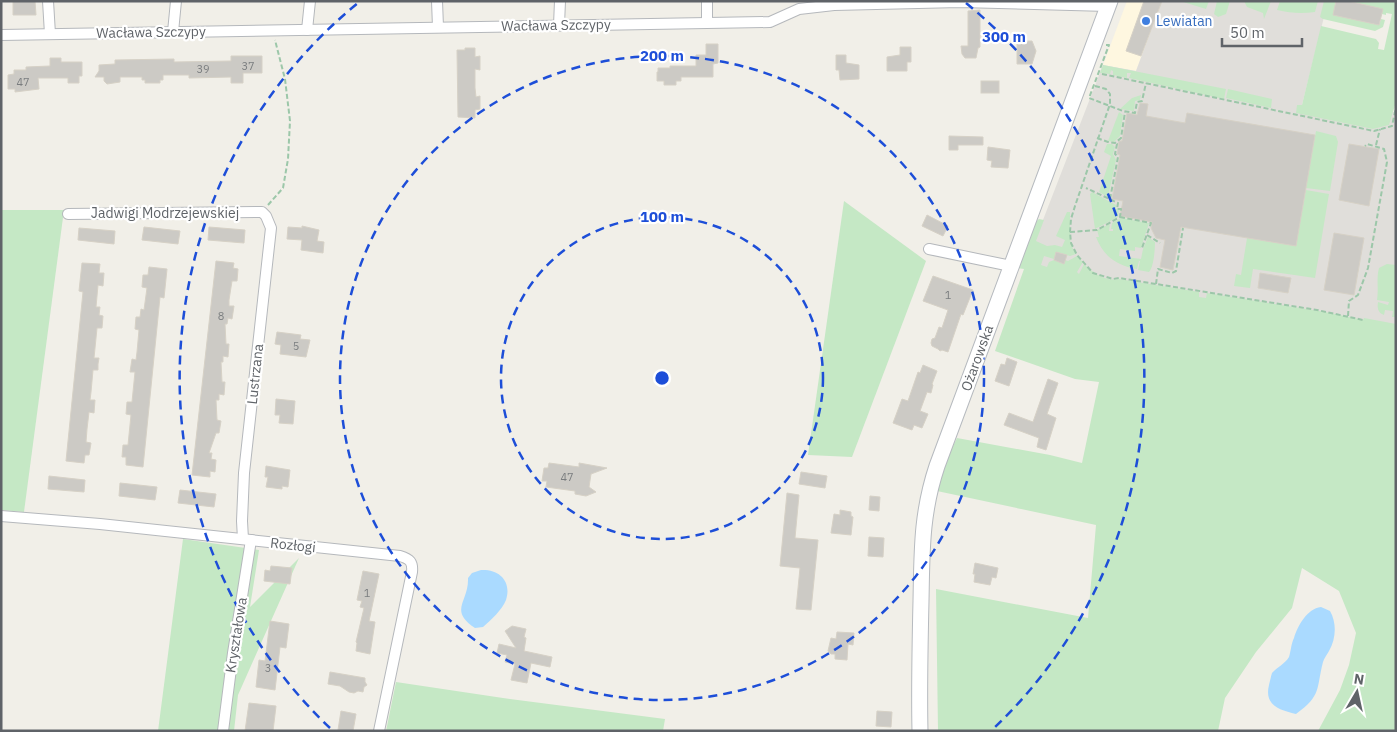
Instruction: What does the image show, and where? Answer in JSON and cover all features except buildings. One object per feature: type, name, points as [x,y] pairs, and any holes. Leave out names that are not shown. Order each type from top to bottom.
[{"type":"main road","name":"Ożarowska","points":[[920,731],[922,544],[927,497],[1109,4]]},
{"type":"street","points":[[48,1],[50,34]]},
{"type":"street","points":[[172,32],[176,1]]},
{"type":"street","points":[[307,30],[310,1]]},
{"type":"street","points":[[437,1],[438,27]]},
{"type":"street","points":[[559,25],[560,1]]},
{"type":"street","points":[[707,1],[707,22]]},
{"type":"street","name":"Wacława Szczypy","points":[[1,35],[770,22],[799,9],[834,3],[1109,4]]},
{"type":"street","name":"Jadwigi Modrzejewskiej","points":[[68,214],[262,212]]},
{"type":"street","name":"Lustrzana","points":[[247,540],[242,521],[244,473],[271,228],[266,216],[262,212]]},
{"type":"street","points":[[929,250],[1011,266]]},
{"type":"street","name":"Rozłogi","points":[[1,516],[100,524],[400,556],[409,559],[412,564],[412,572],[379,731]]},
{"type":"street","name":"Kryształowa","points":[[223,731],[247,540]]},
{"type":"path","points":[[262,212],[283,188],[288,158],[290,121],[285,79],[272,30]]},
{"type":"path","points":[[1102,74],[1374,130],[1392,126],[1396,108]]},
{"type":"path","points":[[1090,99],[1125,112],[1135,112],[1137,102],[1142,101],[1146,82]]},
{"type":"path","points":[[1095,86],[1106,89],[1110,94],[1110,106],[1097,138],[1071,219],[1070,232],[1071,243],[1077,255],[1094,273],[1112,279],[1119,278],[1156,284],[1364,320]]},
{"type":"path","points":[[1097,138],[1115,143],[1121,138],[1125,112]]},
{"type":"path","points":[[1376,145],[1380,129]]},
{"type":"path","points":[[1110,199],[1118,157],[1115,154],[1117,144],[1115,143]]},
{"type":"path","points":[[1348,316],[1349,301],[1358,295],[1368,268],[1387,162],[1384,149],[1376,145],[1367,144],[1365,146]]},
{"type":"path","points":[[1086,188],[1118,203],[1117,209],[1121,210],[1120,217]]},
{"type":"path","points":[[1070,232],[1097,230],[1120,217],[1151,223],[1142,248]]},
{"type":"path","points":[[1156,284],[1157,269],[1172,273],[1176,271],[1183,228]]},
{"type":"path","points":[[1147,235],[1160,243]]},
{"type":"shaded area","points":[[1127,1],[1162,1],[1136,71],[1103,65]]},
{"type":"shaded area","points":[[1162,1],[1328,1],[1302,105],[1394,112],[1396,102],[1396,331],[1024,269],[1103,65],[1136,71]]},
{"type":"green space","points":[[1180,1],[1209,1],[1206,9]]},
{"type":"green space","points":[[1217,1],[1230,1],[1226,14],[1218,17],[1214,14]]},
{"type":"green space","points":[[1244,1],[1271,1],[1264,19],[1263,13],[1247,7]]},
{"type":"green space","points":[[1280,1],[1318,1],[1315,12],[1300,13],[1277,10]]},
{"type":"green space","points":[[1324,1],[1336,1],[1334,15],[1379,25],[1381,19],[1385,20],[1383,27],[1375,31],[1323,19],[1320,17]]},
{"type":"green space","points":[[1348,1],[1396,1],[1396,102],[1389,125],[1373,129],[1296,113],[1297,105],[1302,105],[1321,26],[1376,39],[1379,43],[1378,49],[1384,50],[1392,14],[1382,14],[1382,9]]},
{"type":"green space","points":[[1103,65],[1226,89],[1224,99],[1129,78],[1131,73],[1127,73],[1127,78],[1113,75],[1111,70],[1110,74],[1100,73]]},
{"type":"green space","points":[[1228,89],[1272,99],[1271,108],[1226,98]]},
{"type":"green space","points":[[1141,95],[1140,100],[1135,101],[1134,111],[1120,109],[1132,98]]},
{"type":"green space","points":[[1119,112],[1123,115],[1120,136],[1114,142],[1108,141]]},
{"type":"green space","points":[[1316,131],[1336,136],[1338,142],[1330,191],[1306,188]]},
{"type":"green space","points":[[1107,144],[1112,144],[1115,147],[1113,154],[1116,160],[1108,197],[1099,192],[1111,156],[1104,152]]},
{"type":"green space","points":[[1306,190],[1329,194],[1315,278],[1253,269],[1250,288],[1234,286],[1236,274],[1241,275],[1247,238],[1296,246]]},
{"type":"green space","points":[[1092,192],[1116,205],[1116,209],[1119,210],[1118,217],[1095,229],[1090,194]]},
{"type":"green space","points":[[844,201],[926,261],[852,457],[808,455]]},
{"type":"green space","points":[[1,210],[64,210],[24,512],[1,510]]},
{"type":"green space","points":[[1067,212],[1070,212],[1071,245],[1076,254],[1070,256],[1057,252],[1054,259],[1044,256],[1041,265],[1047,267],[1049,262],[1054,260],[1064,264],[1065,260],[1068,261],[1077,256],[1083,262],[1077,272],[1079,274],[1084,264],[1105,278],[1199,292],[1199,297],[1206,298],[1207,293],[1396,324],[1396,731],[1318,731],[1340,690],[1349,665],[1356,633],[1339,591],[1302,568],[1292,608],[1256,652],[1225,698],[1218,731],[938,731],[936,589],[1088,618],[1096,525],[937,491],[949,454],[957,438],[1050,455],[1082,463],[1099,382],[1075,379],[995,351],[1024,269],[1017,268],[1033,224],[1039,219],[1044,220],[1036,241],[1047,246],[1055,245],[1062,247],[1065,240],[1056,236]]},
{"type":"green space","points":[[1121,218],[1149,223],[1141,248],[1135,247],[1135,251],[1120,249],[1119,256],[1141,259],[1148,237],[1155,242],[1153,262],[1149,272],[1138,270],[1140,261],[1137,269],[1117,263],[1107,255],[1099,244],[1096,237],[1099,237],[1097,230],[1110,224],[1109,231],[1113,231],[1111,229],[1112,223]]},
{"type":"green space","points":[[1387,264],[1396,265],[1396,317],[1392,317],[1393,311],[1385,310],[1384,315],[1379,312],[1378,308],[1378,302],[1388,305],[1389,302],[1377,300],[1379,268]]},
{"type":"green space","points":[[183,539],[259,550],[250,607],[299,558],[238,695],[234,731],[158,731]]},
{"type":"green space","points":[[396,682],[665,719],[663,731],[386,731]]},
{"type":"water","points":[[481,570],[498,574],[505,582],[507,593],[504,604],[496,615],[483,627],[475,628],[467,622],[461,611],[468,578],[472,573]]},
{"type":"water","points":[[1321,607],[1330,611],[1335,631],[1331,646],[1323,662],[1317,691],[1310,702],[1296,714],[1284,711],[1274,706],[1269,697],[1268,692],[1272,673],[1289,657],[1292,643],[1304,618],[1311,611]]},
{"type":"place","name":"Lewiatan","points":[[1146,21]]}]
